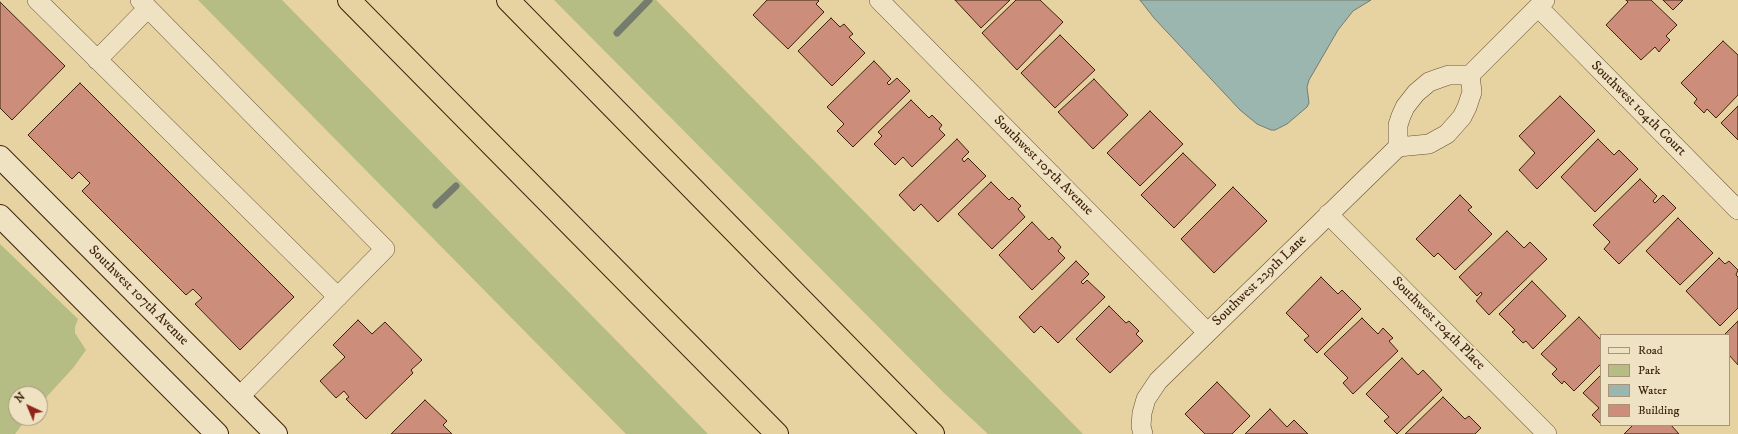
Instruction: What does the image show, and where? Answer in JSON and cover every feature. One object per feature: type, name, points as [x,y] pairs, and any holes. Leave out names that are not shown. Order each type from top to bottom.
[{"type":"highway","points":[[350,0],[777,434]]},
{"type":"highway","points":[[508,0],[933,434]]},
{"type":"street","points":[[37,0],[338,297]]},
{"type":"street","name":"Southwest 105th Avenue","points":[[880,0],[1207,332]]},
{"type":"street","points":[[97,60],[144,4],[386,249],[239,397]]},
{"type":"street","points":[[1470,75],[1472,92],[1467,107],[1462,117],[1447,134],[1429,144],[1398,147],[1398,125],[1405,107],[1416,93],[1429,82],[1440,78],[1449,75],[1470,75],[1542,4]]},
{"type":"street","name":"Southwest 104th Court","points":[[1542,4],[1738,210]]},
{"type":"street","name":"Southwest 229th Lane","points":[[1142,430],[1142,413],[1151,389],[1173,365],[1398,147]]},
{"type":"street","name":"Southwest 107th Avenue","points":[[0,157],[276,434]]},
{"type":"street","name":"Southwest 104th Place","points":[[1328,214],[1547,434]]},
{"type":"street","points":[[0,216],[217,434]]},
{"type":"green space","points":[[198,0],[282,0],[708,434],[626,434]]},
{"type":"green space","points":[[554,0],[656,0],[1083,434],[988,434],[945,394]]},
{"type":"green space","points":[[0,244],[78,319],[75,327],[75,333],[86,350],[73,368],[48,395],[48,386],[8,386],[8,426],[21,426],[15,434],[0,434]]},
{"type":"water","points":[[1140,0],[1371,0],[1353,11],[1338,30],[1309,80],[1307,87],[1309,103],[1307,107],[1287,124],[1275,130],[1271,130],[1257,124],[1240,110],[1154,18]]},
{"type":"building","points":[[767,0],[818,0],[819,1],[816,4],[824,12],[788,49],[753,15]]},
{"type":"building","points":[[955,0],[1010,0],[981,28]]},
{"type":"building","points":[[1016,0],[1040,0],[1063,22],[1017,70],[982,33]]},
{"type":"building","points":[[1626,0],[1651,0],[1677,25],[1666,36],[1670,40],[1659,52],[1655,47],[1641,60],[1606,25],[1628,2]]},
{"type":"building","points":[[1663,0],[1683,0],[1673,10]]},
{"type":"building","points":[[0,2],[65,66],[12,120],[0,108]]},
{"type":"building","points":[[831,18],[840,27],[844,24],[853,34],[849,37],[865,53],[832,86],[798,51]]},
{"type":"building","points":[[1060,35],[1095,70],[1055,108],[1021,73]]},
{"type":"building","points":[[1723,41],[1738,55],[1738,95],[1716,118],[1707,109],[1704,113],[1694,103],[1697,99],[1681,83]]},
{"type":"building","points":[[874,61],[891,79],[887,83],[889,85],[897,78],[910,91],[853,147],[837,131],[844,124],[827,107]]},
{"type":"building","points":[[1094,79],[1128,115],[1093,149],[1058,112]]},
{"type":"building","points":[[80,83],[294,297],[240,350],[195,304],[202,298],[193,289],[186,295],[82,191],[90,183],[79,172],[72,179],[28,135]]},
{"type":"building","points":[[1560,96],[1595,131],[1537,189],[1519,170],[1535,153],[1519,136]]},
{"type":"building","points":[[911,100],[929,118],[932,115],[942,125],[939,129],[945,135],[912,167],[903,157],[895,165],[874,144],[882,136],[878,132]]},
{"type":"building","points":[[1738,106],[1738,140],[1721,123]]},
{"type":"building","points":[[1150,111],[1183,144],[1140,186],[1107,153]]},
{"type":"building","points":[[957,139],[969,152],[962,159],[964,162],[968,158],[986,176],[938,222],[921,204],[914,211],[899,195]]},
{"type":"building","points":[[1598,139],[1614,155],[1619,150],[1638,169],[1595,212],[1561,177]]},
{"type":"building","points":[[1183,153],[1216,185],[1174,228],[1141,195]]},
{"type":"building","points":[[1640,179],[1657,196],[1653,201],[1655,203],[1663,195],[1676,208],[1619,264],[1604,249],[1610,242],[1593,225]]},
{"type":"building","points":[[991,182],[1009,200],[1012,197],[1021,206],[1018,209],[1025,217],[992,249],[958,214]]},
{"type":"building","points":[[1233,187],[1267,221],[1214,273],[1181,239]]},
{"type":"building","points":[[1460,195],[1472,207],[1468,210],[1492,234],[1455,270],[1438,253],[1434,257],[1416,239]]},
{"type":"building","points":[[1678,218],[1713,253],[1680,285],[1646,251]]},
{"type":"building","points":[[1032,222],[1049,240],[1052,237],[1061,247],[1058,251],[1065,258],[1032,290],[999,255]]},
{"type":"building","points":[[1507,231],[1524,248],[1530,242],[1547,259],[1489,315],[1476,301],[1482,294],[1481,292],[1477,296],[1459,277]]},
{"type":"building","points":[[1719,258],[1725,264],[1729,261],[1738,270],[1736,275],[1738,277],[1738,308],[1720,326],[1686,291]]},
{"type":"building","points":[[1076,261],[1089,274],[1081,282],[1083,284],[1087,280],[1105,297],[1058,343],[1041,326],[1034,333],[1019,317]]},
{"type":"building","points":[[1321,277],[1338,294],[1342,290],[1361,309],[1317,353],[1304,340],[1309,336],[1286,313]]},
{"type":"building","points":[[1532,281],[1566,316],[1533,349],[1526,341],[1523,343],[1512,332],[1515,330],[1499,314]]},
{"type":"building","points":[[1109,306],[1126,323],[1129,321],[1139,331],[1136,334],[1143,341],[1110,373],[1076,339]]},
{"type":"building","points":[[1579,317],[1600,339],[1600,365],[1574,391],[1564,381],[1562,384],[1552,374],[1557,369],[1541,354]]},
{"type":"building","points":[[1362,318],[1378,334],[1383,328],[1393,338],[1389,341],[1398,351],[1353,394],[1343,383],[1348,378],[1324,354]]},
{"type":"building","points":[[358,320],[372,334],[385,322],[422,360],[411,370],[413,373],[366,419],[346,399],[349,397],[344,391],[336,398],[320,381],[345,357],[333,345]]},
{"type":"building","points":[[1738,321],[1738,365],[1730,356],[1730,334],[1725,334]]},
{"type":"building","points":[[1402,358],[1418,375],[1423,370],[1442,390],[1397,434],[1384,421],[1389,417],[1366,394]]},
{"type":"building","points":[[1600,376],[1600,423],[1592,415],[1599,408],[1583,393]]},
{"type":"building","points":[[1217,382],[1250,416],[1232,434],[1205,434],[1185,414]]},
{"type":"building","points":[[1443,397],[1465,419],[1469,416],[1481,428],[1475,434],[1405,434]]},
{"type":"building","points":[[425,400],[447,421],[443,425],[452,434],[391,434]]},
{"type":"building","points":[[1270,409],[1287,427],[1294,420],[1308,434],[1245,434]]},
{"type":"building","points":[[1632,426],[1672,426],[1679,434],[1624,434]]},
{"type":"waterway","points":[[617,33],[649,0]]},
{"type":"waterway","points":[[436,205],[456,186]]}]
